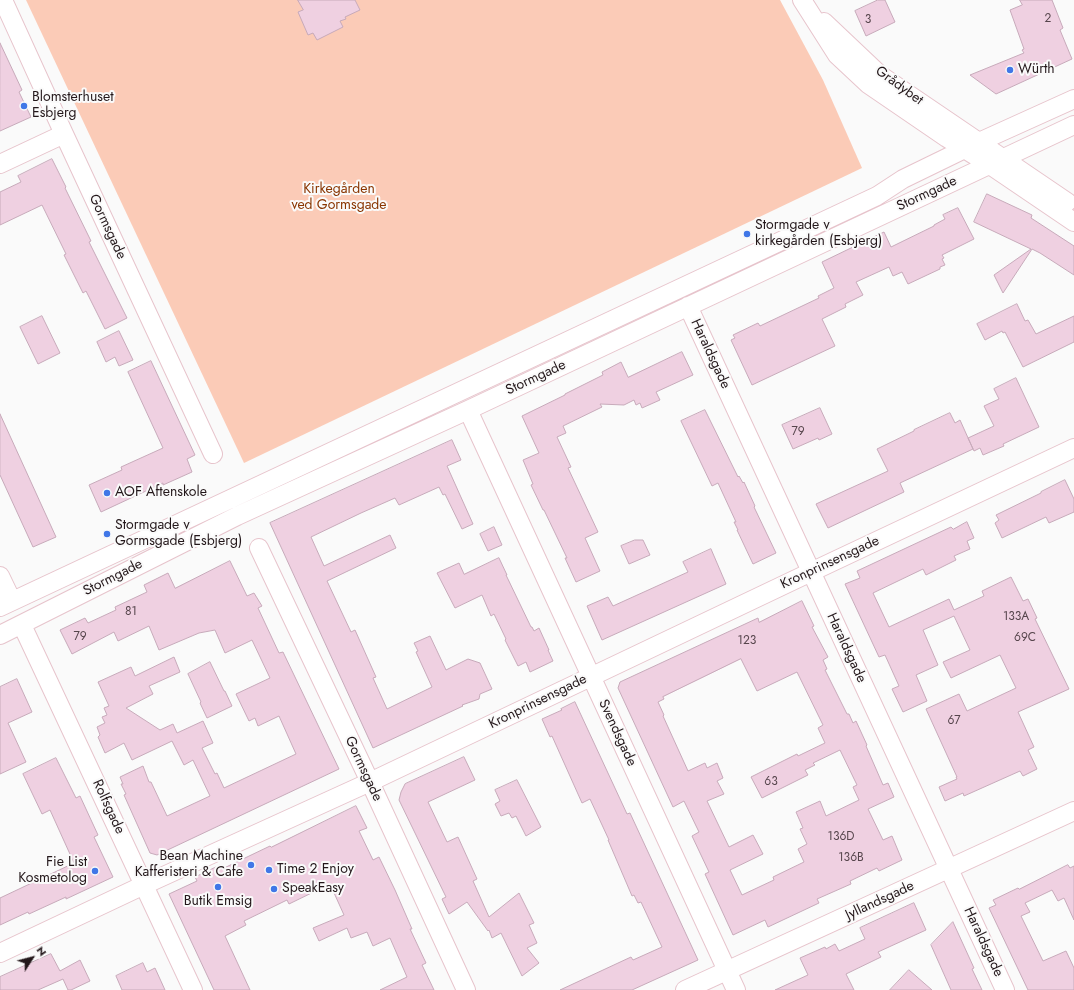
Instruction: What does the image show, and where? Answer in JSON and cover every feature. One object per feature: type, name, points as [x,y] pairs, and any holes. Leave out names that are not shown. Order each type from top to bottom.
[{"type":"street","name":"Gormsgade","points":[[3,0],[213,454]]},
{"type":"street","name":"Grådybet","points":[[802,0],[837,55],[868,84],[985,154]]},
{"type":"street","name":"Grådybet","points":[[807,0],[826,25],[880,74],[985,154]]},
{"type":"street","name":"Stormgade","points":[[0,635],[237,516],[468,410],[834,238],[985,154],[1074,99]]},
{"type":"street","points":[[985,154],[1074,112]]},
{"type":"street","name":"Stormgade","points":[[6,604],[876,196],[903,179],[1074,126]]},
{"type":"street","points":[[0,164],[64,134]]},
{"type":"street","points":[[985,154],[1074,207]]},
{"type":"street","points":[[985,154],[1074,222]]},
{"type":"street","name":"Haraldsgade","points":[[688,306],[1005,990]]},
{"type":"street","name":"Svendsgade","points":[[468,410],[736,990]]},
{"type":"street","name":"Kronprinsensgade","points":[[0,953],[144,885],[370,782],[1074,448]]},
{"type":"street","name":"Gormsgade","points":[[259,548],[370,782],[466,990]]},
{"type":"street","points":[[0,576],[6,604]]},
{"type":"street","name":"Rolfsgade","points":[[22,625],[193,990]]},
{"type":"street","name":"Jyllandsgade","points":[[685,990],[1074,811]]},
{"type":"green space","name":"Kirkegården ved Gormsgade","points":[[26,0],[780,0],[823,80],[862,168],[244,463]]},
{"type":"building","points":[[298,0],[355,0],[360,10],[340,21],[343,27],[317,40],[313,33],[308,35],[298,12],[303,10]]},
{"type":"building","points":[[878,0],[885,0],[895,22],[866,36],[855,11]]},
{"type":"building","points":[[1020,0],[1052,0],[1063,28],[1060,30],[1072,59],[996,94],[970,75],[1024,53],[1022,50],[1024,49],[1010,10],[1022,5]]},
{"type":"building","points":[[0,43],[22,90],[19,92],[31,117],[0,131]]},
{"type":"building","points":[[52,159],[91,241],[89,242],[127,318],[105,329],[86,291],[83,293],[42,205],[0,225],[0,192],[21,182],[18,176]]},
{"type":"building","points":[[987,194],[1032,215],[1031,218],[1074,246],[1074,275],[1032,249],[1003,293],[994,275],[1031,249],[974,222]]},
{"type":"building","points":[[958,208],[974,239],[942,255],[945,265],[940,267],[940,269],[908,284],[902,272],[893,276],[889,267],[856,282],[863,295],[845,304],[846,307],[822,319],[835,346],[752,385],[731,340],[735,338],[733,335],[758,323],[760,326],[819,298],[818,296],[834,288],[822,262],[884,232],[891,247],[934,226],[945,219],[943,215]]},
{"type":"building","points":[[1017,304],[1025,321],[1028,320],[1036,334],[1074,316],[1074,342],[1023,367],[1005,332],[1003,333],[1002,331],[985,340],[977,324]]},
{"type":"building","points":[[42,316],[60,353],[38,364],[20,327]]},
{"type":"building","points":[[119,331],[133,360],[119,366],[115,357],[106,362],[97,342]]},
{"type":"building","points":[[682,352],[693,375],[656,392],[660,400],[642,408],[640,403],[636,405],[634,400],[624,405],[600,404],[602,407],[563,426],[566,433],[557,437],[571,467],[568,468],[598,532],[585,538],[600,571],[576,582],[565,558],[567,558],[531,485],[533,484],[523,460],[539,453],[522,416],[603,375],[602,372],[621,362],[628,377]]},
{"type":"building","points":[[151,361],[195,455],[187,459],[192,472],[163,485],[163,483],[101,512],[89,485],[122,470],[121,467],[163,448],[128,372]]},
{"type":"building","points":[[1016,378],[1039,427],[1003,444],[1004,446],[983,455],[980,448],[974,451],[968,438],[994,426],[984,406],[999,399],[994,389]]},
{"type":"building","points":[[820,408],[832,434],[819,440],[818,438],[793,449],[782,425]]},
{"type":"building","points":[[705,410],[738,477],[739,476],[743,483],[744,482],[776,553],[753,564],[737,530],[734,522],[736,522],[718,483],[712,486],[681,421]]},
{"type":"building","points":[[950,413],[955,423],[960,420],[973,449],[900,483],[904,492],[828,528],[816,504],[888,471],[877,449]]},
{"type":"building","points":[[0,414],[56,537],[33,547],[0,475]]},
{"type":"building","points":[[452,440],[461,460],[447,466],[473,524],[462,529],[445,494],[443,495],[439,487],[399,505],[395,498],[311,537],[324,566],[390,535],[396,548],[327,581],[351,632],[355,630],[376,677],[373,678],[387,709],[432,687],[416,652],[418,651],[414,643],[430,636],[446,670],[468,659],[480,663],[492,689],[480,694],[479,699],[462,705],[463,706],[373,748],[270,523]]},
{"type":"building","points":[[1065,480],[1074,499],[1074,512],[1049,523],[1046,517],[1002,538],[995,523],[999,520],[996,515]]},
{"type":"building","points":[[967,522],[974,538],[967,541],[970,549],[954,556],[956,560],[926,575],[923,569],[873,593],[889,627],[949,599],[954,610],[984,596],[982,591],[1011,577],[1023,601],[1028,599],[1037,618],[1035,619],[1069,689],[1018,712],[1034,747],[1028,750],[1037,769],[1023,776],[1020,771],[964,796],[963,793],[945,801],[939,787],[957,779],[957,777],[926,709],[959,694],[967,711],[1016,688],[1000,655],[951,678],[943,662],[970,650],[954,616],[923,630],[938,665],[916,675],[927,701],[903,712],[892,689],[899,686],[885,655],[879,657],[845,584],[860,578],[857,571],[951,527],[953,529]]},
{"type":"building","points":[[494,527],[502,545],[488,551],[480,534]]},
{"type":"building","points":[[635,540],[643,540],[650,555],[629,564],[621,546]]},
{"type":"building","points":[[711,549],[726,584],[602,640],[587,606],[608,597],[613,606],[688,572],[683,562]]},
{"type":"building","points":[[499,558],[531,627],[534,631],[539,628],[553,661],[530,672],[526,662],[518,666],[494,614],[491,616],[482,595],[455,608],[437,573],[459,563],[464,574]]},
{"type":"building","points":[[230,561],[247,596],[254,593],[262,606],[258,608],[279,653],[283,652],[339,769],[157,855],[150,853],[124,795],[126,794],[121,784],[123,784],[120,777],[143,766],[149,782],[151,782],[167,816],[210,796],[193,760],[184,765],[172,741],[132,760],[124,743],[105,753],[98,737],[100,735],[97,727],[105,723],[102,717],[107,715],[104,708],[109,706],[98,682],[131,667],[135,676],[174,657],[180,672],[149,686],[153,694],[126,708],[160,730],[173,724],[177,733],[203,721],[213,743],[202,748],[224,788],[296,754],[279,716],[258,726],[255,718],[249,721],[236,694],[270,678],[252,640],[225,653],[215,630],[199,633],[159,650],[149,626],[118,641],[114,632],[72,654],[60,630],[85,618],[88,623],[116,610],[115,607],[147,592],[144,585],[168,573],[175,588]]},
{"type":"building","points":[[802,601],[814,626],[812,627],[828,657],[823,660],[827,669],[825,670],[847,714],[849,714],[853,723],[856,721],[883,785],[888,783],[894,797],[868,809],[883,840],[892,836],[902,860],[879,871],[877,868],[850,881],[851,884],[817,899],[819,903],[768,927],[765,920],[733,935],[705,874],[709,872],[692,836],[699,832],[684,801],[673,807],[618,688],[620,682],[758,618],[759,622]],"holes":[[[741,659],[757,691],[797,672],[823,725],[818,728],[825,743],[798,756],[797,754],[751,777],[762,798],[808,775],[805,770],[815,765],[813,763],[840,750],[857,785],[853,787],[859,800],[826,816],[820,801],[796,812],[803,828],[800,829],[807,844],[798,849],[804,862],[773,877],[774,880],[742,895],[730,870],[763,854],[753,835],[729,847],[707,801],[724,794],[717,781],[723,778],[717,763],[707,768],[705,763],[688,771],[658,702],[664,699],[663,697]]]},
{"type":"building","points":[[210,662],[232,706],[207,718],[188,674]]},
{"type":"building","points":[[17,679],[32,712],[8,723],[26,762],[0,774],[0,687]]},
{"type":"building","points":[[575,702],[627,814],[630,813],[698,960],[632,990],[560,990],[631,957],[633,960],[662,947],[641,902],[638,903],[634,895],[632,896],[590,799],[582,803],[552,736],[550,737],[542,719]]},
{"type":"building","points":[[464,757],[475,780],[428,802],[447,842],[458,837],[477,879],[473,881],[489,917],[519,893],[534,923],[529,925],[537,943],[527,948],[539,963],[522,976],[501,933],[492,938],[489,930],[488,931],[467,902],[449,914],[442,899],[446,897],[399,800],[405,784]]},
{"type":"building","points":[[56,758],[76,798],[80,796],[98,835],[94,837],[113,877],[66,899],[66,897],[0,925],[0,898],[74,863],[50,810],[42,814],[23,774]]},
{"type":"building","points":[[517,780],[541,827],[526,836],[516,816],[512,818],[509,813],[501,816],[495,804],[500,801],[495,790]]},
{"type":"building","points":[[356,806],[367,828],[359,831],[373,860],[379,857],[395,890],[412,929],[410,929],[426,963],[422,965],[434,990],[380,990],[407,977],[390,938],[373,946],[367,932],[351,938],[347,928],[319,941],[313,928],[344,915],[330,884],[289,904],[287,900],[244,921],[246,925],[225,936],[250,990],[214,990],[169,894],[197,881],[195,877],[220,865],[222,869]]},
{"type":"building","points":[[1068,865],[1070,868],[1074,866],[1074,920],[1064,898],[1058,901],[1052,890],[1025,903],[1030,912],[1021,916],[1043,961],[1066,951],[1074,968],[1074,990],[1028,990],[989,908],[996,905],[993,900]]},
{"type":"building","points":[[914,903],[926,930],[878,952],[881,957],[846,974],[854,990],[775,990],[808,975],[800,958],[825,947],[826,949],[835,944],[839,951],[865,939],[860,928]]},
{"type":"building","points":[[953,922],[974,968],[972,969],[982,990],[951,990],[931,945]]},
{"type":"building","points":[[51,954],[60,971],[80,960],[90,981],[71,990],[68,990],[63,979],[38,990],[0,990],[0,977]]},
{"type":"building","points":[[143,963],[147,972],[155,968],[165,990],[122,990],[116,976]]},
{"type":"building","points":[[909,970],[932,990],[890,990]]},
{"type":"place","name":"Würth","points":[[1010,70]]},
{"type":"place","name":"Blomsterhuset Esbjerg","points":[[24,106]]},
{"type":"place","name":"Stormgade v kirkegården (Esbjerg)","points":[[747,234]]},
{"type":"place","name":"AOF Aftenskole","points":[[107,493]]},
{"type":"place","name":"Stormgade v Gormsgade (Esbjerg)","points":[[107,534]]},
{"type":"place","name":"Bean Machine Kafferisteri & Cafe","points":[[251,865]]},
{"type":"place","name":"Time 2 Enjoy","points":[[269,870]]},
{"type":"place","name":"Fie List Kosmetolog","points":[[95,871]]},
{"type":"place","name":"Butik Emsig","points":[[218,887]]},
{"type":"place","name":"SpeakEasy","points":[[274,889]]}]
